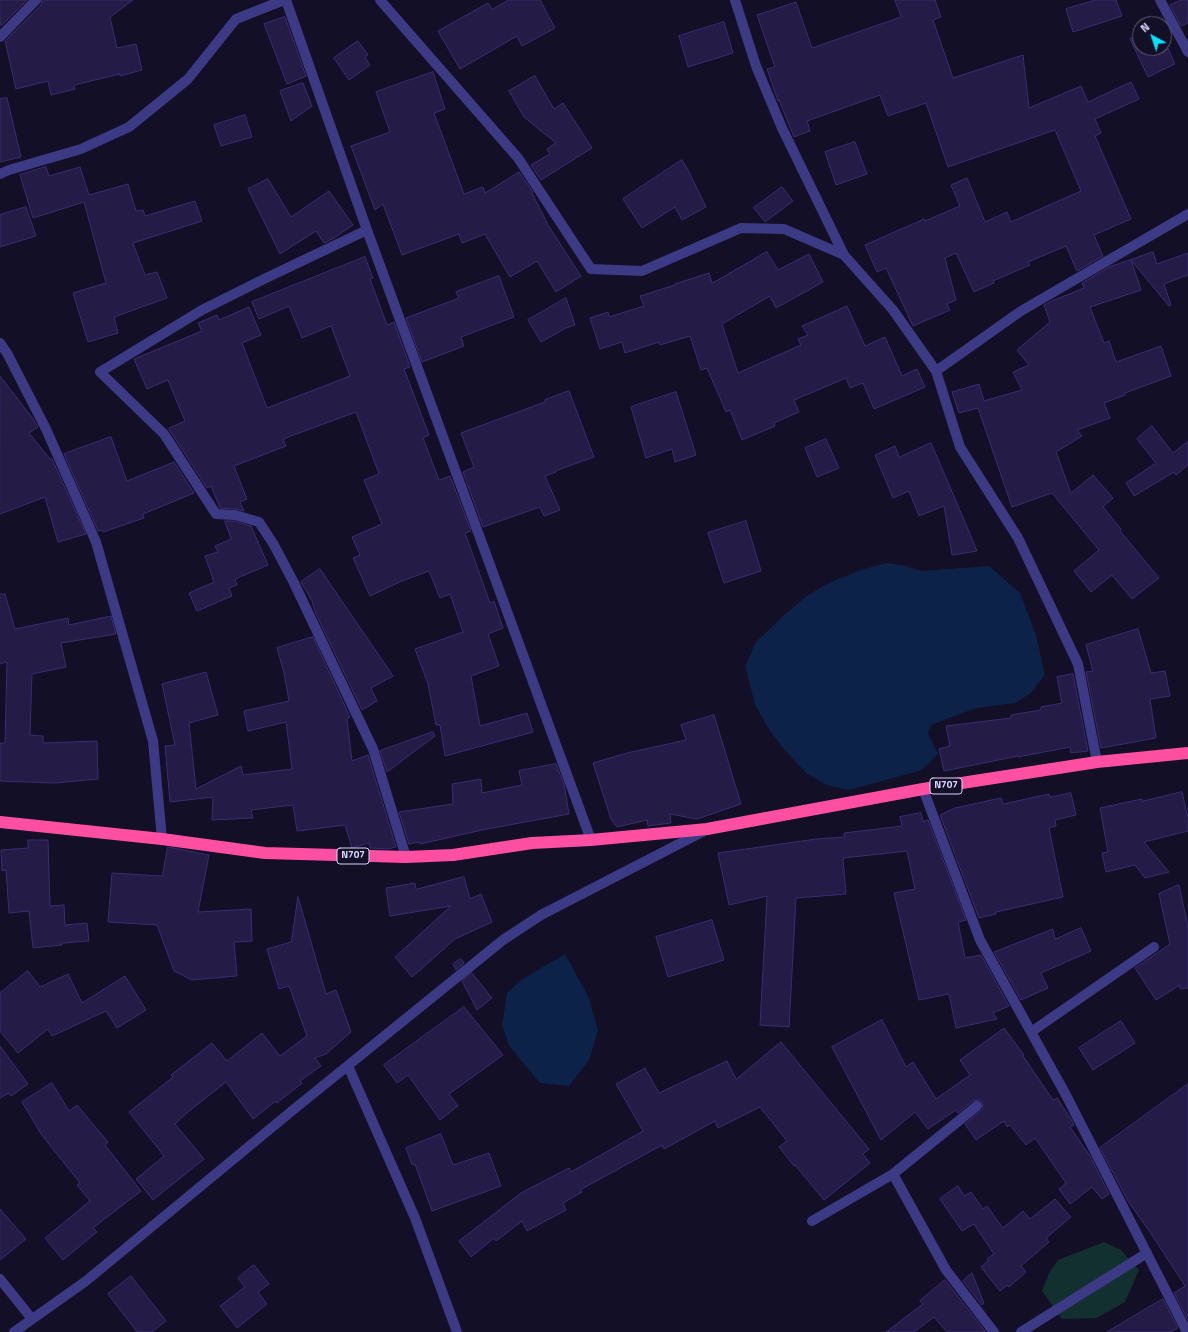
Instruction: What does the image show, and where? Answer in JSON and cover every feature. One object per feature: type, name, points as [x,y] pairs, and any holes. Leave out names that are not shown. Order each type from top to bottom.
[{"type":"highway","name":"N707","points":[[0,822],[162,839],[265,853],[406,857],[453,855],[532,844],[707,829],[923,789],[1097,762],[1188,753]]},
{"type":"street","points":[[0,37],[36,0]]},
{"type":"street","points":[[0,174],[9,170],[82,149],[129,127],[188,79],[236,19],[285,0],[366,230],[590,840]]},
{"type":"street","points":[[380,0],[518,158],[591,269],[642,271],[741,228],[784,228],[844,255]]},
{"type":"street","points":[[736,0],[756,66],[782,128],[844,255],[893,310],[936,371],[960,447],[1018,538],[1078,664],[1097,762]]},
{"type":"street","points":[[1160,0],[1188,52]]},
{"type":"street","points":[[936,371],[1021,311],[1188,214]]},
{"type":"street","points":[[366,230],[202,310],[100,372],[164,434],[216,514],[234,515],[259,522],[274,545],[294,583],[373,749],[406,857]]},
{"type":"street","points":[[0,343],[7,353],[46,429],[96,542],[153,741],[162,839]]},
{"type":"street","points":[[923,789],[980,940],[1066,1095],[1187,1332]]},
{"type":"street","points":[[14,1332],[86,1281],[293,1110],[503,940],[541,915],[707,829]]},
{"type":"street","points":[[1031,1032],[1154,948]]},
{"type":"street","points":[[348,1066],[415,1218],[457,1332]]},
{"type":"street","points":[[812,1221],[893,1174],[977,1106]]},
{"type":"street","points":[[893,1174],[946,1270],[994,1332]]},
{"type":"street","points":[[1021,1332],[1147,1253]]},
{"type":"street","points":[[0,1278],[32,1319]]},
{"type":"green space","points":[[1104,1242],[1121,1250],[1139,1270],[1125,1302],[1097,1318],[1062,1319],[1042,1291],[1049,1273],[1058,1260]]},
{"type":"water","points":[[886,563],[903,565],[921,571],[989,566],[1020,593],[1036,635],[1045,675],[1031,693],[1015,703],[976,708],[931,725],[928,733],[938,754],[922,770],[848,790],[827,785],[807,774],[783,748],[770,731],[755,705],[745,666],[756,642],[784,615],[808,595],[831,582],[861,570]]},
{"type":"water","points":[[565,954],[589,998],[598,1030],[589,1060],[569,1086],[540,1083],[509,1046],[502,1025],[507,993],[521,980]]},
{"type":"building","points":[[0,0],[27,0],[1,26]]},
{"type":"building","points":[[42,0],[133,0],[110,17],[117,48],[136,44],[142,70],[74,85],[75,89],[51,95],[48,81],[16,89],[5,41],[41,5]]},
{"type":"building","points":[[509,0],[540,0],[555,28],[522,46],[517,36],[460,69],[438,31],[488,3],[492,9]]},
{"type":"building","points":[[895,0],[935,0],[941,17],[933,20],[953,78],[1023,55],[1029,108],[1081,86],[1088,102],[1131,82],[1139,99],[1095,119],[1101,133],[1095,136],[1131,219],[1094,235],[1103,256],[1077,271],[1066,246],[1028,262],[1030,265],[993,281],[994,283],[974,292],[956,253],[945,258],[956,300],[947,304],[950,310],[913,326],[886,268],[877,272],[865,245],[924,219],[925,221],[960,206],[951,185],[967,178],[985,222],[1007,212],[1011,222],[1081,191],[1055,130],[948,167],[926,103],[888,116],[880,95],[807,121],[810,131],[794,137],[779,100],[778,101],[767,69],[775,67],[757,15],[796,2],[812,48],[901,17]]},
{"type":"building","points":[[1096,0],[1116,0],[1122,16],[1073,32],[1066,9]]},
{"type":"building","points":[[1182,0],[1188,0],[1188,23],[1181,26],[1170,5]]},
{"type":"building","points":[[285,17],[306,76],[287,84],[264,24]]},
{"type":"building","points":[[724,22],[733,53],[688,67],[679,36]]},
{"type":"building","points":[[358,41],[368,55],[365,57],[370,65],[349,80],[334,58]]},
{"type":"building","points":[[1138,56],[1171,56],[1175,64],[1148,77]]},
{"type":"building","points":[[433,72],[445,109],[434,113],[464,194],[483,187],[485,193],[519,172],[533,192],[532,193],[548,225],[581,276],[556,292],[537,261],[510,277],[485,234],[462,243],[459,234],[402,255],[383,204],[375,210],[351,146],[390,132],[376,92]]},
{"type":"building","points":[[535,76],[554,109],[563,103],[592,148],[541,180],[531,165],[550,154],[547,149],[556,143],[524,117],[509,91]]},
{"type":"building","points":[[303,83],[312,106],[291,121],[280,91]]},
{"type":"building","points":[[7,98],[21,157],[0,162],[0,99]]},
{"type":"building","points":[[245,115],[252,137],[221,146],[214,125]]},
{"type":"building","points":[[855,142],[867,174],[836,185],[825,152]]},
{"type":"building","points":[[682,160],[706,207],[682,220],[675,207],[642,228],[623,199]]},
{"type":"building","points":[[46,167],[49,176],[80,167],[89,195],[128,184],[136,211],[143,210],[145,216],[195,201],[202,221],[133,243],[145,275],[157,272],[167,298],[114,317],[118,333],[88,342],[73,293],[106,283],[84,202],[33,218],[20,175]]},
{"type":"building","points":[[268,179],[291,217],[329,191],[353,225],[324,243],[316,231],[280,254],[248,189]]},
{"type":"building","points":[[782,187],[793,201],[765,222],[754,208]]},
{"type":"building","points":[[26,207],[36,236],[0,247],[0,215]]},
{"type":"building","points":[[767,252],[778,270],[809,254],[823,282],[776,308],[770,296],[722,324],[738,373],[801,345],[798,339],[808,335],[802,326],[847,306],[865,346],[885,337],[902,376],[917,369],[925,387],[874,409],[863,383],[850,388],[846,378],[794,400],[799,412],[774,423],[775,426],[742,440],[730,410],[726,412],[707,368],[701,370],[690,336],[660,345],[659,342],[625,353],[622,342],[600,349],[590,318],[608,312],[609,317],[644,306],[640,296],[709,273],[712,283]]},
{"type":"building","points":[[1153,252],[1157,264],[1188,253],[1188,275],[1164,284],[1171,305],[1169,306],[1131,260]]},
{"type":"building","points":[[365,257],[373,278],[370,279],[387,325],[394,322],[410,367],[404,369],[429,435],[423,438],[439,480],[450,476],[471,531],[465,533],[490,603],[494,601],[503,628],[488,634],[499,666],[471,676],[480,726],[527,713],[533,732],[445,756],[440,725],[436,725],[428,684],[415,649],[463,632],[450,594],[440,598],[429,571],[402,581],[370,596],[353,558],[360,555],[352,537],[382,524],[364,480],[379,474],[356,412],[283,439],[286,446],[234,466],[247,499],[240,502],[244,511],[220,508],[211,486],[207,488],[170,431],[169,428],[185,421],[168,380],[147,389],[134,359],[202,331],[198,323],[217,315],[219,320],[249,307],[261,335],[242,343],[267,408],[350,376],[331,326],[302,338],[289,306],[259,319],[252,302]]},
{"type":"building","points":[[1131,260],[1141,290],[1090,307],[1104,343],[1109,341],[1116,362],[1161,346],[1171,376],[1125,393],[1125,395],[1104,403],[1110,418],[1077,430],[1082,436],[1056,452],[1071,493],[1093,475],[1113,498],[1103,507],[1121,529],[1120,531],[1159,578],[1132,599],[1112,575],[1091,592],[1074,571],[1099,550],[1052,493],[1012,507],[978,408],[959,413],[952,392],[979,384],[984,401],[1022,390],[1013,372],[1029,365],[1017,350],[1050,322],[1044,305],[1084,288],[1082,283],[1109,267]]},
{"type":"building","points":[[499,276],[514,317],[461,337],[464,346],[422,362],[406,318],[459,298],[456,292]]},
{"type":"building","points":[[566,298],[575,325],[566,328],[541,342],[528,320]]},
{"type":"building","points":[[0,376],[38,427],[29,433],[50,459],[52,459],[86,534],[58,542],[45,497],[0,514]]},
{"type":"building","points":[[569,391],[594,457],[545,476],[560,510],[544,516],[540,507],[483,527],[463,472],[474,467],[461,433],[545,402],[545,400]]},
{"type":"building","points":[[676,392],[696,455],[675,462],[672,449],[646,458],[631,407]]},
{"type":"building","points":[[1152,426],[1173,453],[1188,441],[1188,465],[1176,475],[1174,472],[1134,496],[1126,483],[1156,463],[1137,439]]},
{"type":"building","points":[[111,437],[127,481],[174,462],[194,493],[143,514],[144,518],[103,532],[102,530],[98,531],[64,454]]},
{"type":"building","points":[[826,439],[839,468],[817,477],[805,448]]},
{"type":"building","points":[[931,443],[977,551],[952,555],[944,506],[919,516],[909,491],[893,498],[875,455],[895,446],[899,457]]},
{"type":"building","points":[[225,521],[234,521],[251,526],[268,565],[235,579],[237,585],[229,588],[232,596],[197,611],[189,593],[214,582],[205,556],[218,552],[215,546],[231,539]]},
{"type":"building","points":[[746,521],[761,571],[724,583],[708,533]]},
{"type":"building","points":[[320,569],[393,676],[371,688],[377,701],[362,710],[316,614],[312,601],[301,582]]},
{"type":"building","points":[[0,594],[5,594],[15,629],[68,618],[69,625],[111,616],[116,634],[61,643],[66,667],[32,674],[30,735],[43,736],[43,743],[97,741],[98,779],[55,783],[0,781],[0,743],[5,743],[7,662],[0,664]]},
{"type":"building","points":[[1138,629],[1151,673],[1165,671],[1170,696],[1150,699],[1156,738],[1101,748],[1086,672],[1093,671],[1086,645]]},
{"type":"building","points":[[313,637],[350,717],[347,719],[352,761],[368,755],[396,847],[388,849],[370,848],[369,843],[352,848],[345,825],[297,831],[293,805],[251,810],[253,818],[212,820],[213,797],[170,802],[165,746],[175,745],[162,684],[206,672],[218,715],[189,723],[196,789],[241,766],[243,775],[292,769],[286,722],[248,731],[244,711],[289,701],[284,673],[277,648]]},
{"type":"building","points":[[1073,674],[1088,751],[1071,753],[1070,747],[944,771],[939,749],[950,746],[946,726],[1011,718],[1011,715],[1041,710],[1041,707],[1062,703],[1057,677]]},
{"type":"building","points":[[714,715],[741,804],[697,819],[670,814],[671,823],[648,826],[647,820],[617,827],[611,819],[593,763],[627,753],[686,740],[681,725]]},
{"type":"building","points":[[433,732],[435,736],[387,772],[380,751]]},
{"type":"building","points":[[556,764],[564,784],[569,814],[482,830],[420,844],[420,842],[409,844],[399,812],[453,804],[452,784],[481,779],[482,793],[522,785],[519,771]]},
{"type":"building","points":[[1182,792],[1188,818],[1188,831],[1144,842],[1169,872],[1145,878],[1135,865],[1106,872],[1102,853],[1108,852],[1100,808]]},
{"type":"building","points":[[1071,793],[1076,815],[1055,820],[1056,826],[1049,828],[1063,897],[996,912],[996,914],[979,918],[940,815],[955,808],[1001,798],[1003,804],[1049,794],[1050,797]]},
{"type":"building","points":[[921,813],[923,822],[928,820],[966,920],[958,922],[965,958],[981,955],[1009,1006],[993,1013],[997,1019],[956,1028],[949,994],[919,1000],[894,893],[915,889],[907,851],[843,858],[846,894],[796,898],[789,1027],[760,1025],[767,896],[729,905],[718,853],[816,839],[845,837],[844,833],[902,826],[900,817]]},
{"type":"building","points":[[28,840],[48,840],[50,906],[64,905],[65,925],[87,923],[89,941],[62,943],[62,945],[33,948],[29,911],[9,913],[6,870],[2,871],[1,850],[28,848]]},
{"type":"building","points":[[168,847],[209,855],[198,912],[251,909],[252,941],[234,942],[237,976],[192,980],[174,971],[157,925],[108,922],[112,873],[162,876]]},
{"type":"building","points":[[464,877],[470,899],[481,894],[492,922],[455,939],[412,977],[395,957],[451,906],[390,916],[386,888],[415,883],[416,889]]},
{"type":"building","points":[[1179,885],[1188,927],[1188,988],[1180,989],[1180,985],[1156,1000],[1135,968],[1170,944],[1159,894]]},
{"type":"building","points":[[298,897],[326,994],[336,990],[351,1032],[326,1054],[315,1058],[321,1066],[300,1081],[302,1083],[277,1103],[276,1101],[253,1119],[226,1082],[188,1112],[175,1124],[204,1159],[153,1200],[136,1179],[164,1156],[129,1112],[173,1077],[171,1075],[212,1043],[227,1061],[262,1033],[280,1056],[307,1036],[289,986],[279,989],[267,949],[291,942]]},
{"type":"building","points":[[712,920],[724,960],[668,977],[656,937]]},
{"type":"building","points":[[1081,928],[1091,951],[1041,973],[1048,988],[1021,1000],[994,952],[1053,929],[1055,939]]},
{"type":"building","points":[[461,959],[464,963],[456,970],[453,964]]},
{"type":"building","points":[[28,971],[40,987],[68,974],[82,1003],[125,976],[146,1010],[117,1028],[106,1011],[52,1036],[48,1029],[18,1053],[0,1031],[0,993]]},
{"type":"building","points":[[472,973],[492,998],[477,1010],[462,981]]},
{"type":"building","points":[[464,1007],[503,1055],[449,1094],[458,1106],[440,1120],[408,1075],[397,1083],[384,1065]]},
{"type":"building","points":[[882,1020],[906,1067],[913,1062],[936,1099],[970,1075],[960,1060],[1004,1028],[1024,1055],[1023,1056],[1053,1100],[1057,1098],[1071,1119],[1074,1125],[1070,1127],[1090,1156],[1109,1194],[1102,1199],[1092,1187],[1070,1204],[1059,1189],[1066,1183],[1035,1138],[1026,1145],[1010,1125],[1007,1127],[1004,1121],[976,1140],[965,1124],[983,1109],[982,1102],[979,1100],[973,1101],[958,1113],[956,1110],[928,1129],[915,1112],[881,1140],[832,1047]]},
{"type":"building","points":[[1121,1021],[1135,1043],[1093,1070],[1079,1048]]},
{"type":"building","points":[[781,1042],[869,1149],[863,1154],[870,1163],[824,1200],[779,1147],[787,1141],[760,1107],[718,1128],[715,1121],[664,1149],[662,1145],[580,1190],[582,1192],[563,1203],[566,1210],[527,1231],[522,1221],[496,1241],[494,1238],[471,1257],[459,1241],[521,1193],[569,1168],[571,1172],[643,1131],[616,1084],[645,1068],[659,1093],[727,1061],[736,1079]]},
{"type":"building","points":[[0,1046],[28,1084],[11,1096],[9,1093],[0,1098]]},
{"type":"building","points":[[52,1083],[69,1111],[77,1105],[108,1142],[105,1145],[141,1191],[93,1228],[97,1232],[63,1260],[45,1238],[90,1201],[77,1185],[80,1183],[41,1134],[22,1102]]},
{"type":"building","points":[[1188,1084],[1188,1320],[1174,1293],[1185,1286],[1128,1201],[1100,1148]]},
{"type":"building","points":[[441,1134],[453,1165],[489,1153],[501,1186],[432,1211],[415,1164],[412,1165],[406,1148]]},
{"type":"building","points":[[958,1186],[964,1196],[971,1192],[983,1209],[987,1206],[1003,1228],[1023,1211],[1030,1219],[1055,1199],[1071,1217],[1046,1238],[1049,1242],[1021,1266],[1026,1272],[1009,1287],[1007,1285],[1000,1291],[981,1267],[988,1261],[987,1259],[994,1254],[974,1224],[962,1231],[940,1199]]},
{"type":"building","points":[[0,1209],[26,1239],[0,1260]]},
{"type":"building","points":[[254,1265],[269,1284],[258,1292],[267,1304],[237,1328],[220,1306],[245,1287],[238,1278]]},
{"type":"building","points":[[972,1273],[984,1303],[982,1305],[963,1281]]},
{"type":"building","points":[[131,1276],[166,1321],[152,1332],[137,1332],[108,1294]]},
{"type":"building","points":[[945,1280],[986,1332],[947,1332],[934,1317],[914,1332],[886,1332],[923,1304],[920,1301]]},
{"type":"building","points":[[1163,1299],[1178,1328],[1170,1332],[1107,1332]]}]
